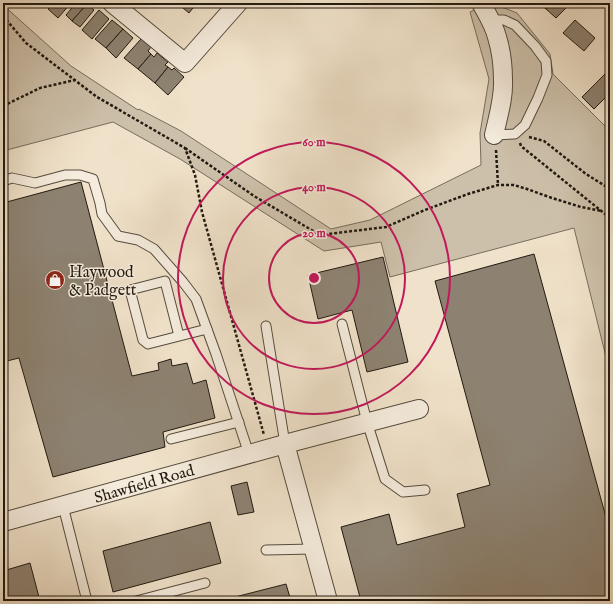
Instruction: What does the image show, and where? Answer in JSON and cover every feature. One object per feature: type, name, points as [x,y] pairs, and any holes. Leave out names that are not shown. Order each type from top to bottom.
[{"type":"street","points":[[112,3],[185,63],[238,3]]},
{"type":"street","points":[[481,3],[497,36],[501,57],[503,80],[500,107],[494,135]]},
{"type":"street","name":"Shawfield Road","points":[[3,522],[277,446],[419,409]]},
{"type":"street","points":[[277,446],[314,549],[328,601]]},
{"type":"lane","points":[[490,20],[504,20],[515,25],[535,46],[546,61],[547,75],[538,98],[525,124],[515,134],[494,135]]},
{"type":"lane","points":[[3,180],[12,178],[35,183],[65,175],[80,175],[93,179],[102,214],[118,236],[138,240],[154,249],[196,299],[239,422],[248,454]]},
{"type":"lane","points":[[179,336],[165,281],[130,290],[143,340],[148,344],[179,336],[207,328]]},
{"type":"lane","points":[[342,324],[367,422],[385,479],[403,492],[425,490]]},
{"type":"lane","points":[[266,326],[277,446]]},
{"type":"lane","points":[[171,439],[239,422]]},
{"type":"lane","points":[[63,506],[87,601]]},
{"type":"lane","points":[[266,550],[314,549]]},
{"type":"lane","points":[[136,601],[205,583]]},
{"type":"path","points":[[3,16],[26,43],[97,97],[185,148],[254,196],[320,235],[386,227],[432,207],[498,185],[514,185],[581,207],[602,211]]},
{"type":"path","points":[[3,106],[40,88],[75,80]]},
{"type":"path","points":[[515,134],[544,141],[586,174],[610,189]]},
{"type":"path","points":[[515,134],[521,146],[610,218]]},
{"type":"path","points":[[494,135],[498,185]]},
{"type":"path","points":[[185,148],[196,175],[202,212],[277,446]]},
{"type":"shaded area","points":[[490,3],[517,13],[550,54],[553,74],[610,131],[610,373],[574,228],[390,277],[381,242],[324,251],[180,159],[113,122],[3,151],[3,5],[71,66],[138,110],[139,109],[181,131],[331,229],[370,220],[481,165],[480,133],[489,79],[470,12]]},
{"type":"building","points":[[53,3],[71,3],[58,18],[48,9]]},
{"type":"building","points":[[76,3],[87,4],[72,21],[66,15]]},
{"type":"building","points":[[177,3],[197,3],[189,13]]},
{"type":"building","points":[[539,3],[552,3],[546,9]]},
{"type":"building","points":[[552,3],[565,3],[568,6],[556,18],[546,9]]},
{"type":"building","points":[[87,4],[94,10],[80,27],[72,21]]},
{"type":"building","points":[[99,10],[109,19],[92,39],[82,30]]},
{"type":"building","points":[[112,20],[123,29],[106,48],[95,39]]},
{"type":"building","points":[[575,20],[595,38],[584,51],[563,33]]},
{"type":"building","points":[[123,29],[133,38],[116,58],[106,48]]},
{"type":"building","points":[[141,39],[151,47],[148,51],[151,54],[138,69],[124,58]]},
{"type":"building","points":[[157,53],[168,62],[165,65],[168,67],[155,83],[138,69],[151,54],[154,57]]},
{"type":"building","points":[[168,67],[172,70],[174,68],[184,77],[168,95],[155,83]]},
{"type":"building","points":[[610,69],[610,93],[594,109],[582,97]]},
{"type":"building","name":"Haywood & Padgett","points":[[81,182],[132,376],[159,370],[158,363],[171,359],[172,366],[187,363],[193,384],[206,380],[215,418],[163,432],[165,447],[53,477],[19,358],[3,362],[3,203]]},
{"type":"building","points":[[534,254],[610,532],[610,601],[361,601],[341,527],[389,514],[397,545],[465,527],[457,494],[490,485],[435,281]]},
{"type":"building","points":[[383,257],[408,362],[367,372],[352,310],[318,319],[308,275]]},
{"type":"building","points":[[247,482],[254,512],[238,515],[231,486]]},
{"type":"building","points":[[210,522],[221,563],[113,592],[103,551]]},
{"type":"building","points":[[30,563],[40,601],[3,601],[3,571]]},
{"type":"building","points":[[286,584],[291,601],[232,601],[231,598]]},
{"type":"place","name":"Haywood & Padgett","points":[[55,280]]}]
